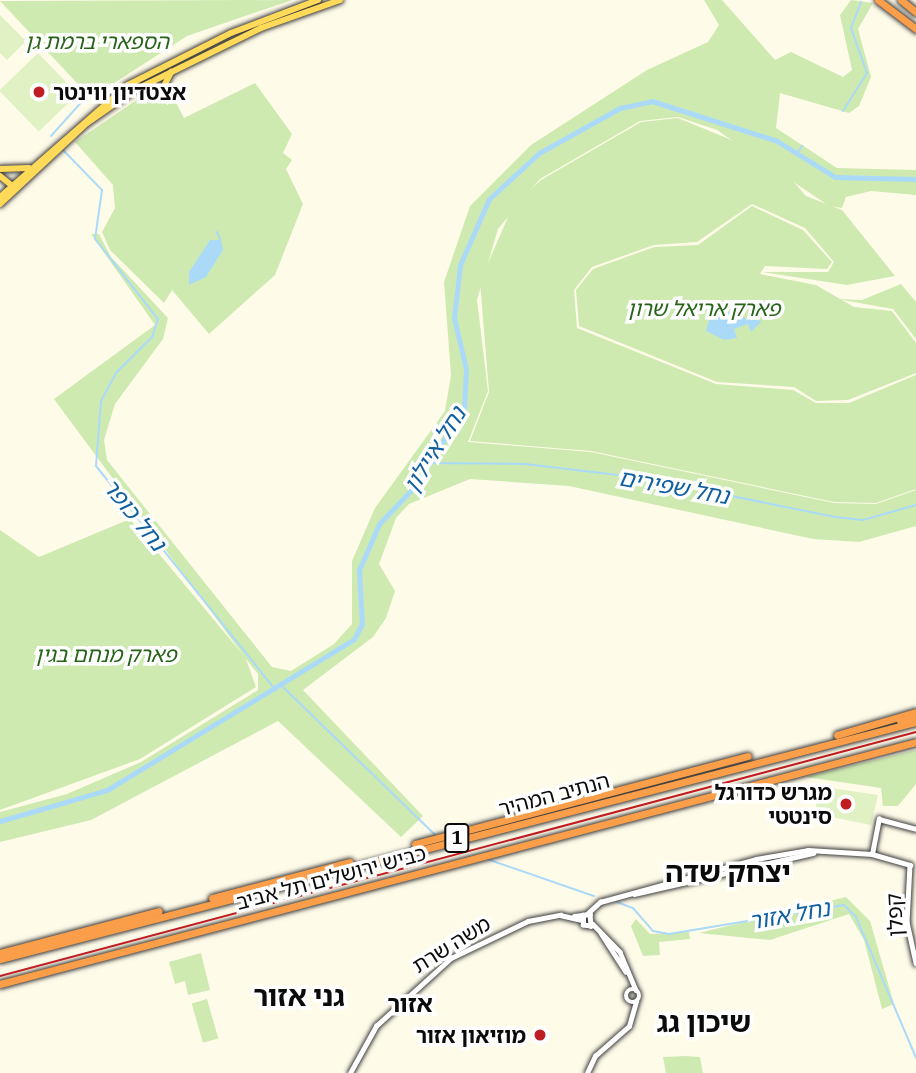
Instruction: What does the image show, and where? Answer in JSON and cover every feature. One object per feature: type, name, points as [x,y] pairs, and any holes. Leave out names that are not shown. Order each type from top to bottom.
[{"type":"highway","points":[[877,0],[916,29]]},
{"type":"highway","points":[[901,0],[916,12]]},
{"type":"highway","name":"כביש ירושלים תל אביב","points":[[0,956],[837,735],[916,717]]},
{"type":"highway","name":"הנתיב המהיר","points":[[0,956],[916,717]]},
{"type":"highway","name":"כביש ירושלים תל אביב","points":[[0,984],[852,758],[916,745]]},
{"type":"main road","points":[[0,204],[33,165],[108,100],[158,67],[318,0]]},
{"type":"main road","points":[[1,197],[87,123],[142,86],[177,67],[341,0]]},
{"type":"main road","points":[[142,86],[162,87],[177,67]]},
{"type":"main road","points":[[0,169],[18,172],[33,165]]},
{"type":"main road","points":[[0,169],[14,186]]},
{"type":"main road","points":[[2,178],[14,186]]},
{"type":"main road","points":[[1,197],[2,178]]},
{"type":"street","points":[[587,1073],[632,1017],[634,1002],[634,990],[611,944],[585,916],[592,907],[627,894],[756,859],[820,852],[872,854],[879,819],[916,829]]},
{"type":"street","name":"קפלן","points":[[872,854],[910,865],[907,922],[916,963]]},
{"type":"street","name":"משה שרת","points":[[350,1073],[376,1026],[451,958],[506,928],[570,916],[585,916],[592,925]]},
{"type":"street","points":[[634,990],[626,998],[634,1002]]},
{"type":"green space","name":"הספארי ברמת גן","points":[[292,0],[187,36],[91,98],[0,1]]},
{"type":"green space","name":"פארק מנחם בגין","points":[[704,0],[722,0],[775,60],[791,52],[843,77],[852,70],[840,15],[851,0],[873,3],[858,29],[871,77],[859,106],[849,113],[780,93],[776,128],[837,168],[916,170],[916,195],[871,191],[846,197],[842,208],[829,206],[717,130],[678,117],[640,121],[540,179],[498,229],[477,300],[488,391],[468,442],[591,452],[834,503],[876,504],[916,490],[916,526],[859,542],[813,539],[569,486],[470,479],[409,504],[396,518],[379,564],[395,591],[386,618],[373,637],[303,690],[423,816],[401,837],[278,721],[91,820],[0,842],[0,812],[67,794],[141,762],[258,690],[258,674],[246,659],[256,687],[140,759],[0,810],[0,530],[39,557],[130,519],[244,656],[54,399],[155,325],[91,234],[99,234],[111,257],[168,318],[163,339],[115,404],[104,440],[107,460],[272,667],[291,671],[334,644],[352,624],[352,561],[375,508],[445,411],[451,375],[444,282],[470,206],[531,145],[647,70],[708,42],[719,25]]},
{"type":"green space","points":[[0,15],[26,41],[7,60],[0,53]]},
{"type":"green space","name":"אצטדיון ווינטר","points":[[38,53],[78,94],[39,132],[0,91]]},
{"type":"green space","points":[[172,76],[168,87],[184,118],[255,83],[292,134],[283,153],[292,160],[286,169],[303,204],[275,275],[209,334],[172,290],[164,303],[110,250],[102,232],[115,208],[113,185],[75,142]]},
{"type":"green space","points":[[678,118],[734,141],[786,173],[806,196],[842,210],[895,276],[847,285],[762,272],[828,272],[834,262],[805,228],[752,204],[697,242],[654,245],[592,267],[574,290],[577,328],[716,384],[793,390],[816,403],[849,403],[916,375],[916,489],[876,503],[834,502],[591,451],[470,441],[489,392],[480,281],[513,206],[541,180],[641,122]]},
{"type":"green space","name":"פארק אריאל שרון","points":[[752,206],[803,230],[832,262],[827,269],[765,266],[760,274],[816,285],[854,307],[892,311],[916,343],[916,373],[848,400],[816,401],[794,387],[717,382],[579,326],[576,290],[593,269],[654,247],[698,245]]},
{"type":"green space","points":[[901,284],[916,302],[916,339],[893,309],[837,299],[862,300]]},
{"type":"green space","points":[[916,750],[916,784],[898,806],[883,806],[881,788],[806,777]]},
{"type":"green space","name":"מגרש כדורגל סינטטי","points":[[817,786],[878,795],[871,825],[816,814]]},
{"type":"green space","points":[[846,897],[870,921],[894,1004],[882,1009],[864,940],[849,914],[770,940],[699,933]]},
{"type":"green space","points":[[636,919],[650,934],[689,932],[690,939],[659,942],[660,955],[643,956],[631,926]]},
{"type":"green space","points":[[201,953],[210,990],[188,995],[185,981],[175,984],[169,962]]},
{"type":"green space","points":[[207,999],[218,1038],[203,1043],[192,1003]]},
{"type":"green space","points":[[663,1057],[700,1057],[703,1073],[666,1073]]},
{"type":"water","points":[[210,240],[221,240],[223,250],[206,277],[189,285],[189,272]]},
{"type":"water","points":[[721,306],[734,316],[762,321],[751,332],[748,324],[734,329],[737,338],[724,340],[706,331],[712,310]]},
{"type":"waterway","points":[[843,111],[867,73],[851,28],[861,2]]},
{"type":"waterway","name":"נחל כופר","points":[[51,136],[86,97]]},
{"type":"waterway","name":"נחל איילון","points":[[0,821],[107,790],[354,639],[362,624],[359,570],[379,524],[415,486],[464,408],[466,369],[454,318],[460,265],[489,199],[539,153],[620,108],[652,101],[777,141],[835,177],[916,179]]},
{"type":"waterway","points":[[797,153],[802,146]]},
{"type":"waterway","name":"נחל כופר","points":[[63,150],[102,190],[95,239],[158,319],[152,337],[116,373],[101,401],[96,466],[276,691]]},
{"type":"waterway","points":[[217,232],[220,239]]},
{"type":"waterway","name":"נחל שפירים","points":[[429,463],[525,464],[643,478],[835,517],[863,520],[916,505]]},
{"type":"waterway","name":"נחל אזור","points":[[283,687],[435,835]]},
{"type":"waterway","name":"נחל אזור","points":[[487,859],[594,896]]},
{"type":"waterway","name":"נחל אזור","points":[[617,902],[633,908],[653,931],[669,934],[844,905],[856,917],[916,1058]]},
{"type":"railway","points":[[0,976],[916,732]]},
{"type":"place","name":"אצטדיון ווינטר","points":[[39,92]]},
{"type":"place","name":"מגרש כדורגל סינטטי","points":[[846,804]]},
{"type":"place","name":"מוזיאון אזור","points":[[540,1035]]},
{"type":"district","name":"יצחק שדה","points":[[728,872]]},
{"type":"district","name":"גני אזור","points":[[299,996]]},
{"type":"district","name":"אזור","points":[[410,1004]]},
{"type":"district","name":"שיכון גג","points":[[704,1022]]}]
